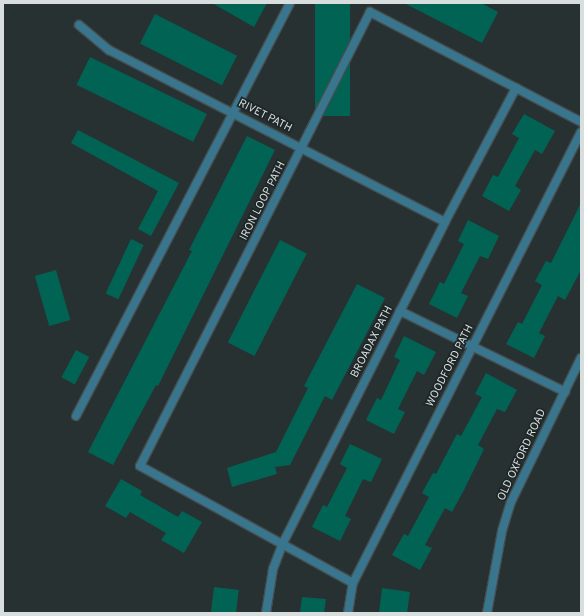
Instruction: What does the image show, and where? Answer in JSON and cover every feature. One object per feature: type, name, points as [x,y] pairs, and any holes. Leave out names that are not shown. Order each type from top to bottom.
[{"type":"street","points":[[76,416],[290,3]]},
{"type":"street","name":"IRON LOOP PATH","points":[[282,545],[140,466],[303,148],[370,12],[581,122]]},
{"type":"street","name":"RIVET PATH","points":[[79,25],[109,50],[445,222]]},
{"type":"street","name":"BROADAX PATH","points":[[266,613],[273,569],[282,545],[445,222],[516,88]]},
{"type":"street","name":"WOODFORD PATH","points":[[348,613],[353,582],[581,132]]},
{"type":"street","points":[[400,311],[565,392]]},
{"type":"street","name":"OLD OXFORD ROAD","points":[[487,613],[502,531],[511,502],[581,358]]},
{"type":"street","points":[[282,545],[353,582]]},
{"type":"building","points":[[212,3],[267,3],[254,27]]},
{"type":"building","points":[[315,3],[350,3],[350,116],[315,116]]},
{"type":"building","points":[[404,3],[481,3],[498,12],[482,43]]},
{"type":"building","points":[[155,14],[237,56],[222,85],[140,43]]},
{"type":"building","points":[[90,57],[207,114],[193,142],[76,85]]},
{"type":"building","points":[[524,114],[555,131],[542,154],[535,150],[515,186],[521,190],[509,211],[482,196],[493,175],[498,177],[519,138],[512,134]]},
{"type":"building","points":[[78,130],[179,183],[151,236],[138,229],[158,191],[71,143]]},
{"type":"building","points":[[247,136],[275,150],[158,386],[156,385],[113,465],[88,452],[192,251],[189,250]]},
{"type":"building","points":[[581,203],[581,270],[565,300],[558,296],[539,333],[545,336],[534,358],[506,344],[518,322],[522,324],[542,285],[535,281],[546,261],[551,263]]},
{"type":"building","points":[[468,220],[499,236],[488,259],[480,256],[461,293],[468,296],[457,318],[429,304],[440,282],[444,284],[464,244],[458,241]]},
{"type":"building","points":[[131,239],[144,245],[118,299],[106,293]]},
{"type":"building","points":[[280,240],[307,254],[255,356],[228,342]]},
{"type":"building","points":[[56,270],[70,320],[49,326],[35,276]]},
{"type":"building","points":[[357,284],[385,298],[332,400],[325,396],[290,465],[275,467],[277,474],[232,487],[227,468],[276,452],[308,388],[304,386]]},
{"type":"building","points":[[404,336],[436,352],[424,375],[417,371],[398,409],[405,412],[394,434],[366,420],[377,398],[381,400],[400,360],[394,357]]},
{"type":"building","points":[[76,350],[89,357],[75,384],[61,377]]},
{"type":"building","points":[[486,373],[517,390],[505,412],[497,409],[478,445],[484,449],[464,490],[452,512],[445,508],[425,545],[432,548],[420,570],[392,555],[404,534],[408,536],[429,497],[422,493],[433,473],[436,474],[457,434],[461,436],[482,397],[475,394]]},
{"type":"building","points":[[350,444],[382,459],[371,482],[363,479],[345,516],[351,519],[340,541],[312,527],[323,505],[327,507],[347,468],[340,464]]},
{"type":"building","points":[[121,479],[142,491],[140,495],[178,517],[182,511],[202,522],[184,553],[161,540],[166,533],[130,512],[126,518],[105,506]]},
{"type":"building","points":[[214,587],[239,590],[236,613],[211,613]]},
{"type":"building","points":[[382,588],[410,592],[407,613],[379,613]]},
{"type":"building","points":[[302,597],[326,599],[324,613],[300,613]]}]
